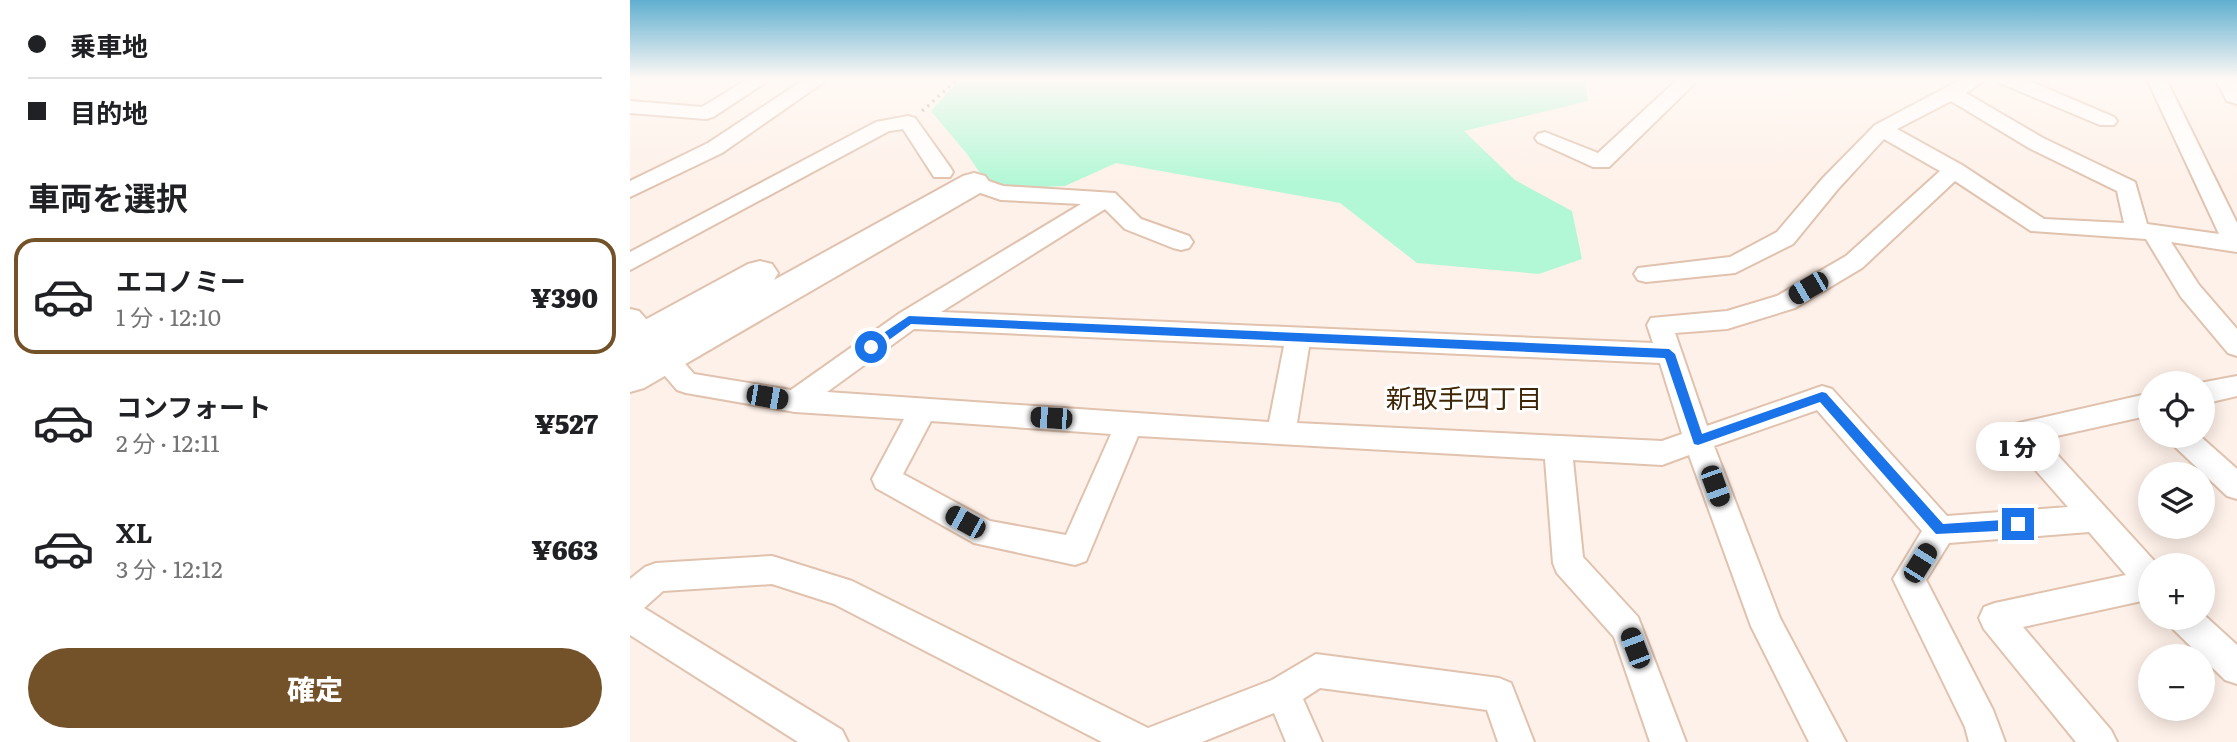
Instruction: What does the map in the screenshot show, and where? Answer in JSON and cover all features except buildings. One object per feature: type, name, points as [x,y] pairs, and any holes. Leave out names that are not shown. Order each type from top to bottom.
[{"type":"street","points":[[630,190],[715,148],[767,114]]},
{"type":"street","points":[[1545,138],[1601,162],[1653,114]]},
{"type":"street","points":[[1646,274],[1735,265],[1785,238],[1830,184],[1882,129],[1912,114]]},
{"type":"street","points":[[1987,114],[2036,143],[2127,187],[2146,232],[2190,291],[2237,346]]},
{"type":"street","points":[[2089,114],[2107,121]]},
{"type":"street","points":[[2170,114],[2236,244]]},
{"type":"street","points":[[630,262],[883,126],[908,122],[958,178],[1001,194],[1107,198],[1133,224],[1181,242]]},
{"type":"street","points":[[1882,129],[1954,170],[2039,226],[2146,232],[2236,244]]},
{"type":"street","points":[[1828,742],[1767,626],[1698,440],[1660,325],[1727,320],[1786,302],[1854,262],[1954,170]]},
{"type":"street","points":[[630,377],[643,339],[958,178]]},
{"type":"street","points":[[794,401],[909,320],[1107,198]]},
{"type":"street","points":[[909,320],[1669,354]]},
{"type":"street","points":[[1281,434],[1298,337]]},
{"type":"street","points":[[643,339],[686,383],[794,401],[1281,434],[1558,448],[1662,453],[1822,397],[1940,530]]},
{"type":"street","points":[[2215,391],[2237,386]]},
{"type":"street","points":[[2138,408],[2020,433],[2138,567]]},
{"type":"street","points":[[923,410],[886,479],[985,533],[1075,551],[1129,424]]},
{"type":"street","points":[[1558,448],[1568,563],[1627,628],[1668,742]]},
{"type":"street","points":[[2195,448],[2237,487]]},
{"type":"street","points":[[1940,530],[2095,519]]},
{"type":"street","points":[[1940,530],[1909,579],[1981,722],[1987,742]]},
{"type":"street","points":[[630,599],[643,579],[772,570],[841,591],[1138,742]]},
{"type":"street","points":[[2099,742],[1995,618],[2138,585]]},
{"type":"street","points":[[630,617],[830,742]]},
{"type":"street","points":[[2197,630],[2237,668]]},
{"type":"street","points":[[1157,742],[1283,693],[1316,671],[1499,695],[1516,742]]},
{"type":"street","points":[[1283,693],[1304,742]]},
{"type":"path","points":[[908,122],[918,114]]},
{"type":"green space","points":[[933,114],[1536,114],[1464,131],[1515,180],[1572,211],[1582,259],[1539,274],[1417,263],[1340,203],[1116,163],[1065,186],[991,189],[967,154]]},
{"type":"district","name":"新取手四丁目","points":[[1464,396]]},
{"type":"route","points":[[871,347],[909,320],[1669,354],[1698,440],[1822,397],[1940,530],[2018,524]]}]
